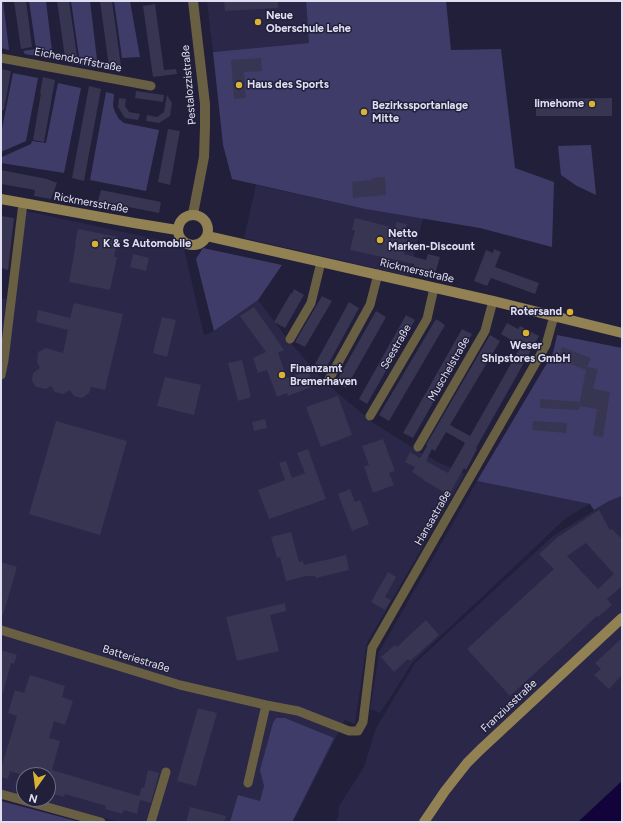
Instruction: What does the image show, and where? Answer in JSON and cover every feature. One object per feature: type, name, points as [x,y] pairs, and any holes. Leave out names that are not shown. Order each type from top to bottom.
[{"type":"main road","name":"Rickmersstraße","points":[[1,199],[177,230]]},
{"type":"main road","points":[[193,214],[206,222],[208,229],[207,236],[201,243],[191,245],[181,240],[177,230],[182,219],[193,214]]},
{"type":"main road","name":"Rickmersstraße","points":[[207,236],[378,274],[622,333]]},
{"type":"main road","name":"Franziusstraße","points":[[424,822],[445,791],[467,763],[622,618]]},
{"type":"street","name":"Pestalozzistraße","points":[[193,1],[205,104],[205,127],[204,157],[193,214]]},
{"type":"street","name":"Eichendorffstraße","points":[[1,58],[151,86]]},
{"type":"street","points":[[1,375],[23,203]]},
{"type":"street","points":[[290,339],[311,303],[321,262]]},
{"type":"street","points":[[328,381],[370,305],[378,274]]},
{"type":"street","name":"Seestraße","points":[[370,416],[427,319],[434,288]]},
{"type":"street","name":"Muschelstraße","points":[[418,447],[485,331],[492,301]]},
{"type":"street","name":"Hansastraße","points":[[349,731],[358,731],[363,722],[372,648],[546,345],[554,316]]},
{"type":"street","name":"Batteriestraße","points":[[1,630],[180,685],[298,711],[349,731]]},
{"type":"street","points":[[248,783],[266,705]]},
{"type":"street","points":[[151,822],[166,772]]},
{"type":"street","points":[[1,794],[101,822]]},
{"type":"shaded area","points":[[1,1],[3,1],[9,50],[1,48]]},
{"type":"shaded area","points":[[29,1],[46,1],[53,59],[25,54],[23,51],[36,49]]},
{"type":"shaded area","points":[[71,1],[90,1],[98,68],[70,63],[69,60],[79,57]]},
{"type":"shaded area","points":[[114,1],[130,1],[140,57],[122,58]]},
{"type":"shaded area","name":"Neue Oberschule Lehe","points":[[207,1],[306,1],[309,43],[213,52]]},
{"type":"shaded area","name":"Bezirkssportanlage Mitte","points":[[306,1],[446,1],[451,50],[501,49],[515,168],[554,182],[552,247],[480,228],[365,209],[232,179],[223,145],[213,52],[309,43]]},
{"type":"shaded area","points":[[13,73],[38,78],[26,141],[1,152],[1,134]]},
{"type":"shaded area","points":[[58,83],[81,88],[64,173],[1,163],[2,157],[31,144],[32,141],[46,143]]},
{"type":"shaded area","points":[[106,92],[114,94],[113,106],[115,112],[119,119],[124,123],[159,130],[146,191],[90,180]]},
{"type":"shaded area","points":[[591,145],[596,195],[577,186],[561,175],[558,146]]},
{"type":"shaded area","points":[[256,185],[365,209],[423,218],[409,276],[244,238]]},
{"type":"shaded area","points":[[26,211],[184,245],[204,335],[214,331],[258,300],[289,341],[326,383],[372,422],[440,463],[465,474],[367,643],[355,724],[345,720],[293,822],[119,822],[56,805],[56,767],[16,767],[16,795],[1,790],[1,298],[9,300]]},
{"type":"shaded area","points":[[203,248],[282,265],[258,300],[214,331],[196,259]]},
{"type":"shaded area","points":[[557,335],[622,348],[622,496],[609,501],[594,510],[590,504],[477,481],[553,353]]},
{"type":"shaded area","points":[[477,481],[590,504],[566,518],[413,662],[380,713],[370,709],[379,652]]},
{"type":"shaded area","points":[[622,496],[622,781],[578,822],[335,822],[338,817],[339,806],[364,767],[376,728],[415,663],[553,536],[609,501]]},
{"type":"shaded area","points":[[276,718],[285,718],[334,738],[292,822],[230,822],[238,795],[260,801],[264,786],[260,770],[273,723]]},
{"type":"shaded area","points":[[622,781],[622,822],[578,822]]},
{"type":"shaded area","points":[[1,801],[16,805],[16,807],[24,807],[80,822],[1,822]]},
{"type":"building","points":[[14,1],[26,1],[32,47],[21,49]]},
{"type":"building","points":[[57,1],[69,1],[77,56],[65,58]]},
{"type":"building","points":[[100,1],[112,1],[121,66],[109,67]]},
{"type":"building","points":[[224,1],[278,1],[278,8],[225,11]]},
{"type":"building","points":[[155,4],[164,70],[176,69],[177,74],[153,77],[143,6]]},
{"type":"building","name":"Haus des Sports","points":[[261,58],[262,71],[244,72],[246,98],[234,99],[231,60]]},
{"type":"building","points":[[1,69],[11,71],[4,110],[1,110]]},
{"type":"building","points":[[43,77],[55,80],[44,142],[33,140]]},
{"type":"building","points":[[89,86],[101,89],[84,181],[72,178]]},
{"type":"building","points":[[136,91],[164,95],[163,102],[135,98]]},
{"type":"building","points":[[167,95],[172,103],[170,116],[159,123],[146,121],[147,115],[157,117],[164,112]]},
{"type":"building","points":[[119,98],[126,99],[125,106],[129,112],[140,114],[138,120],[125,118],[118,107]]},
{"type":"building","points":[[612,98],[612,116],[536,116],[536,106],[543,106],[543,99]]},
{"type":"building","points":[[168,129],[180,131],[170,185],[158,182]]},
{"type":"building","points":[[1,170],[47,179],[57,183],[51,199],[34,196],[35,190],[1,184]]},
{"type":"building","points":[[385,177],[386,195],[353,198],[352,182]]},
{"type":"building","points":[[101,190],[161,202],[159,213],[98,201]]},
{"type":"building","points":[[1,216],[14,218],[8,270],[1,268]]},
{"type":"building","name":"Netto Marken-Discount","points":[[355,218],[395,228],[396,222],[407,224],[405,230],[409,231],[404,254],[426,260],[428,254],[440,257],[435,274],[413,268],[414,264],[350,250],[355,230],[352,230]]},
{"type":"building","points":[[78,229],[118,237],[114,257],[117,257],[110,290],[69,282]]},
{"type":"building","points":[[494,249],[501,252],[495,267],[539,283],[535,294],[491,278],[487,286],[474,281],[486,250],[493,253]]},
{"type":"building","points":[[133,254],[149,258],[146,271],[130,267]]},
{"type":"building","points":[[294,289],[304,295],[285,328],[274,322]]},
{"type":"building","points":[[322,296],[332,301],[305,347],[295,342]]},
{"type":"building","points":[[349,302],[359,308],[325,370],[315,364]]},
{"type":"building","points":[[74,303],[123,314],[105,390],[91,387],[89,393],[82,398],[74,396],[70,390],[63,394],[55,392],[51,386],[46,389],[36,387],[32,381],[33,373],[40,368],[37,362],[38,352],[46,348],[63,353],[68,330],[36,322],[38,310],[70,318]]},
{"type":"building","points":[[254,307],[284,350],[278,353],[287,378],[308,371],[314,386],[288,396],[287,393],[277,397],[267,370],[258,373],[253,358],[266,352],[240,316]]},
{"type":"building","points":[[376,311],[386,317],[346,388],[336,382]]},
{"type":"building","points":[[406,315],[415,320],[367,404],[359,399]]},
{"type":"building","points":[[162,317],[176,320],[167,357],[153,353]]},
{"type":"building","points":[[436,319],[445,325],[389,421],[379,415]]},
{"type":"building","points":[[507,323],[518,329],[520,326],[539,336],[476,448],[477,449],[466,470],[464,468],[449,495],[412,472],[415,467],[405,462],[410,452],[420,458],[427,446],[426,445],[490,335],[500,341],[450,425],[470,436],[521,346],[501,334]],"holes":[[[446,432],[465,443],[448,473],[426,461],[432,449],[435,451]]]},
{"type":"building","points":[[462,329],[472,334],[413,438],[403,433]]},
{"type":"building","points":[[562,347],[591,358],[587,367],[598,369],[593,389],[610,392],[603,437],[593,435],[597,409],[579,406],[586,370],[558,359]]},
{"type":"building","points":[[242,360],[251,397],[238,401],[228,363]]},
{"type":"building","points":[[165,377],[201,385],[194,415],[157,406]]},
{"type":"building","points":[[338,396],[352,435],[321,447],[306,407]]},
{"type":"building","points":[[540,399],[580,402],[579,410],[540,408]]},
{"type":"building","points":[[265,419],[267,428],[254,431],[252,422]]},
{"type":"building","points":[[56,421],[127,441],[100,535],[29,514]]},
{"type":"building","points":[[533,421],[567,423],[566,433],[532,430]]},
{"type":"building","points":[[383,439],[395,471],[389,473],[394,485],[373,493],[364,466],[369,465],[362,446]]},
{"type":"building","points":[[308,449],[326,499],[269,519],[258,490],[285,480],[279,463],[286,461],[292,478],[305,473],[297,453]]},
{"type":"building","points":[[350,489],[355,502],[360,500],[369,524],[352,531],[338,494]]},
{"type":"building","points":[[599,510],[610,530],[612,529],[622,539],[622,586],[607,599],[612,605],[598,617],[597,616],[510,696],[467,649],[554,569],[539,554],[558,537]],"holes":[[[586,543],[614,574],[598,589],[567,556]]]},
{"type":"building","points":[[291,532],[299,562],[303,561],[304,565],[346,555],[349,570],[316,578],[315,576],[307,576],[286,581],[280,557],[277,558],[271,537]]},
{"type":"building","points":[[1,562],[17,567],[3,615],[1,615]]},
{"type":"building","points":[[388,572],[396,577],[385,597],[391,600],[385,610],[371,602]]},
{"type":"building","points":[[285,603],[286,611],[270,615],[279,651],[237,661],[226,617]]},
{"type":"building","points":[[426,620],[439,635],[410,661],[408,659],[394,672],[381,657],[395,645],[397,647]]},
{"type":"building","points":[[622,638],[622,675],[609,689],[594,675],[601,669],[595,663]]},
{"type":"building","points":[[1,650],[17,655],[14,664],[11,663],[3,693],[1,692]]},
{"type":"building","points":[[30,675],[65,686],[62,697],[73,701],[65,725],[54,721],[49,738],[60,741],[53,767],[16,767],[16,773],[10,771],[8,779],[1,777],[1,768],[17,716],[8,713],[15,690],[24,693]]},
{"type":"building","points":[[198,708],[217,713],[196,786],[177,781]]},
{"type":"building","points":[[148,770],[159,773],[151,803],[140,800],[137,814],[124,810],[122,814],[105,809],[106,806],[65,794],[64,797],[56,795],[56,771],[139,796],[142,787],[144,788]]},
{"type":"building","points":[[190,807],[226,816],[224,822],[186,822]]},
{"type":"place","name":"Neue Oberschule Lehe","points":[[258,22]]},
{"type":"place","name":"Haus des Sports","points":[[239,85]]},
{"type":"place","name":"limehome","points":[[592,104]]},
{"type":"place","name":"Bezirkssportanlage Mitte","points":[[364,112]]},
{"type":"place","name":"Netto Marken-Discount","points":[[380,240]]},
{"type":"place","name":"K & S Automobile","points":[[95,244]]},
{"type":"place","name":"Rotersand","points":[[570,312]]},
{"type":"place","name":"Weser Shipstores GmbH","points":[[526,333]]},
{"type":"place","name":"Finanzamt Bremerhaven","points":[[282,375]]}]
